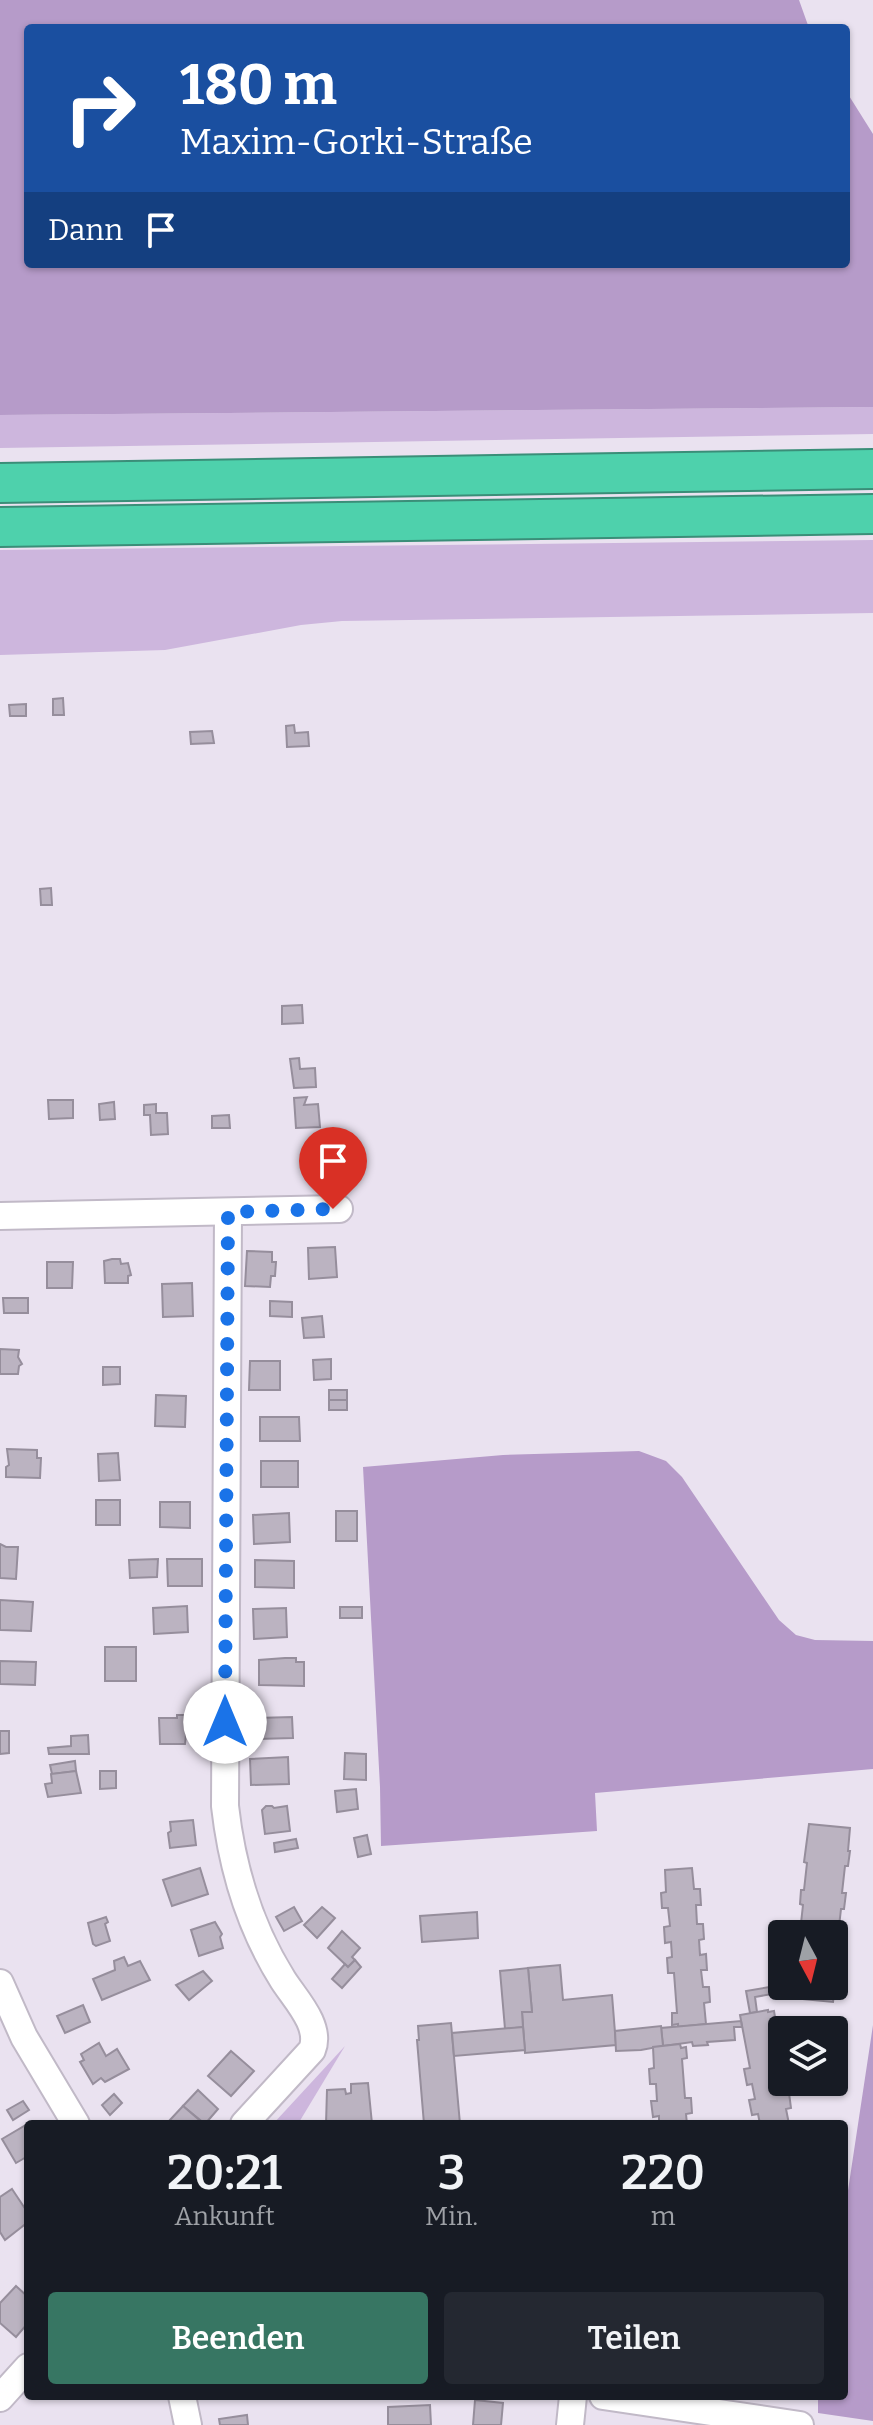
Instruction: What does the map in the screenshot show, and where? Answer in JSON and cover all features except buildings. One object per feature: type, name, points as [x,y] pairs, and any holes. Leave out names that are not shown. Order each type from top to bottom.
[{"type":"highway","points":[[0,483],[873,469]]},
{"type":"highway","points":[[0,527],[873,514]]},
{"type":"street","points":[[0,1216],[339,1209]]},
{"type":"street","points":[[228,1212],[225,1806],[240,1889],[260,1939],[313,2027],[316,2040],[312,2050],[248,2120]]},
{"type":"street","points":[[0,1983],[24,2037],[74,2120]]},
{"type":"street","points":[[183,2400],[188,2425]]},
{"type":"street","points":[[570,2425],[573,2400]]},
{"type":"street","points":[[630,2400],[800,2425]]},
{"type":"shaded area","points":[[0,0],[799,0],[808,24],[24,24],[24,268],[850,268],[850,97],[873,134],[873,407],[0,415]]},
{"type":"shaded area","points":[[873,407],[873,434],[0,448],[0,415]]},
{"type":"shaded area","points":[[873,540],[873,613],[342,621],[301,625],[165,650],[0,655],[0,550]]},
{"type":"shaded area","points":[[639,1451],[666,1461],[682,1477],[779,1620],[796,1635],[815,1640],[873,1641],[873,1769],[595,1793],[597,1831],[381,1846],[363,1467],[503,1455]]},
{"type":"shaded area","points":[[873,2025],[873,2421],[818,2413],[818,2400],[848,2400],[848,2191]]},
{"type":"shaded area","points":[[345,2046],[300,2120],[277,2120]]},
{"type":"route","points":[[225,1722],[228,1212],[333,1209]]}]
